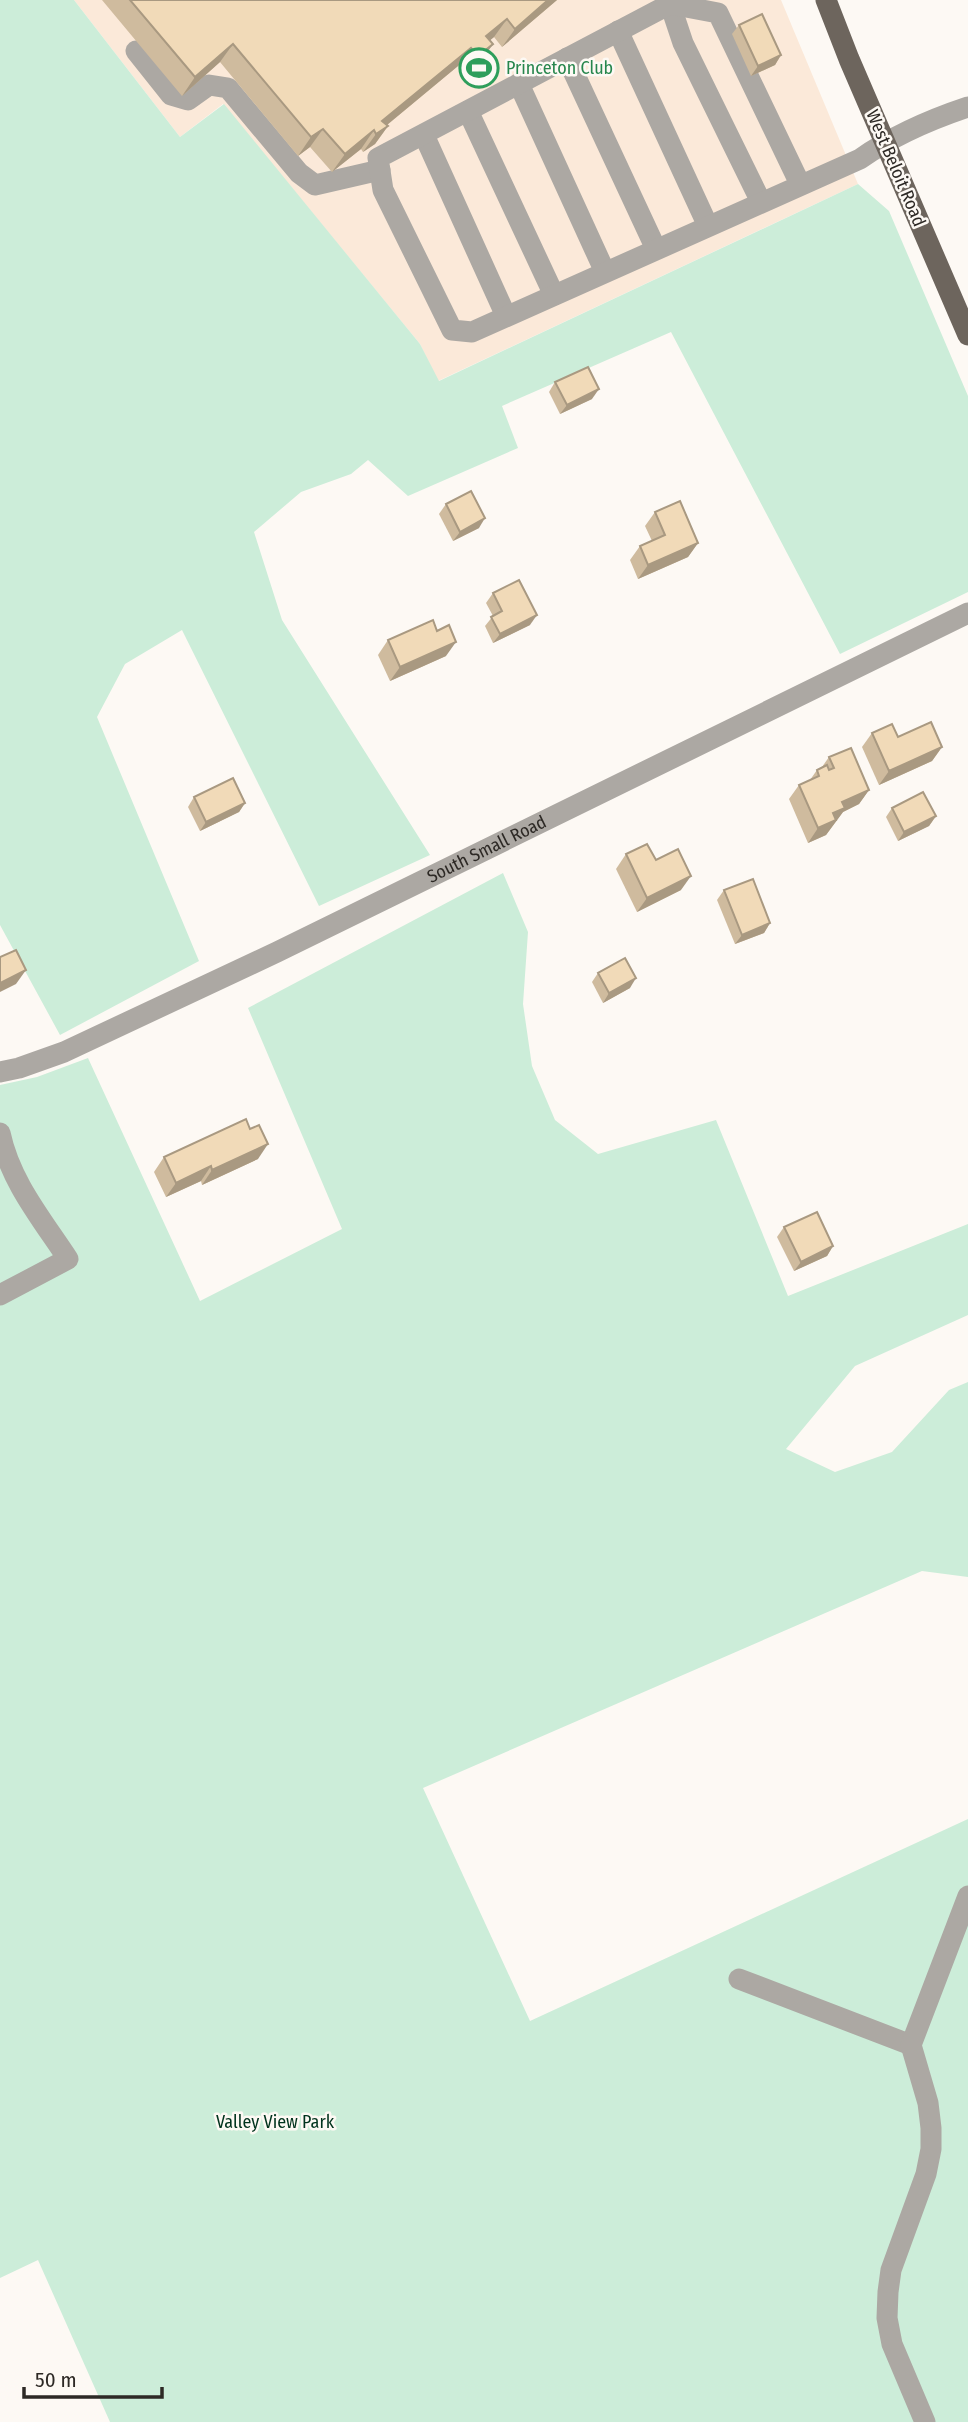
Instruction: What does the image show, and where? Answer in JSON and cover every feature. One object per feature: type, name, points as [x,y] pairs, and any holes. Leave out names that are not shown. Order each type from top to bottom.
[{"type":"main road","name":"West Beloit Road","points":[[827,0],[968,335]]},
{"type":"street","points":[[800,184],[718,13],[668,2],[618,32],[378,158],[383,190],[452,330],[472,332],[860,159],[885,142],[915,127],[968,107]]},
{"type":"street","points":[[668,2],[682,43],[761,202]]},
{"type":"street","points":[[618,32],[708,226]]},
{"type":"street","points":[[136,51],[171,95],[188,100],[209,85],[229,88],[299,173],[314,185],[380,170]]},
{"type":"street","points":[[567,58],[656,249]]},
{"type":"street","points":[[519,84],[606,272]]},
{"type":"street","points":[[468,111],[554,295]]},
{"type":"street","points":[[424,135],[506,316]]},
{"type":"street","name":"South Small Road","points":[[0,1072],[64,1052],[277,952],[968,612]]},
{"type":"street","points":[[0,1133],[8,1182],[68,1259],[0,1295]]},
{"type":"street","points":[[925,2422],[897,2357],[887,2318],[888,2292],[891,2270],[926,2175],[931,2149],[928,2102],[911,2045],[968,1896]]},
{"type":"street","points":[[739,1979],[911,2045]]},
{"type":"shaded area","points":[[74,0],[781,0],[858,184],[438,381],[420,344],[223,104],[180,137]]},
{"type":"green space","points":[[0,0],[74,0],[180,137],[224,104],[420,344],[439,381],[858,184],[889,211],[968,396],[968,592],[840,654],[671,332],[502,406],[518,448],[408,496],[368,460],[351,474],[301,492],[254,532],[282,620],[430,855],[319,906],[182,630],[125,664],[97,717],[199,961],[60,1035],[0,925]]},
{"type":"green space","name":"Valley View Park","points":[[503,873],[528,932],[523,1004],[532,1066],[555,1120],[598,1154],[716,1120],[788,1296],[968,1224],[968,1315],[855,1366],[786,1449],[835,1472],[892,1452],[949,1390],[968,1382],[968,1577],[922,1571],[423,1788],[530,2021],[968,1819],[968,2422],[110,2422],[38,2260],[0,2278],[0,1085],[37,1077],[88,1058],[200,1301],[342,1229],[248,1008]]},
{"type":"building","points":[[130,0],[548,0],[515,29],[507,19],[486,36],[493,44],[478,56],[471,48],[382,121],[388,126],[376,134],[374,130],[345,154],[323,129],[311,137],[233,44],[195,77]]},
{"type":"building","points":[[762,14],[781,55],[758,66],[739,25]]},
{"type":"building","points":[[588,367],[599,389],[567,405],[555,382]]},
{"type":"building","points":[[471,491],[485,518],[460,532],[446,504]]},
{"type":"building","points":[[680,501],[698,543],[648,565],[640,546],[665,535],[655,512]]},
{"type":"building","points":[[519,580],[537,615],[500,634],[491,617],[502,611],[493,593]]},
{"type":"building","points":[[433,620],[437,631],[449,625],[456,642],[400,667],[388,640]]},
{"type":"building","points":[[931,722],[942,747],[889,771],[872,733],[892,724],[898,737]]},
{"type":"building","points":[[851,748],[869,790],[842,802],[845,808],[833,813],[836,820],[818,828],[799,785],[819,776],[817,770],[827,765],[829,770],[834,768],[829,757]]},
{"type":"building","points":[[233,778],[245,803],[206,822],[194,797]]},
{"type":"building","points":[[923,792],[936,816],[904,832],[892,808]]},
{"type":"building","points":[[647,844],[656,860],[678,849],[691,876],[647,898],[626,854]]},
{"type":"building","points":[[753,879],[770,923],[742,935],[724,890]]},
{"type":"building","points":[[16,950],[26,970],[0,983],[0,957]]},
{"type":"building","points":[[625,958],[636,978],[609,993],[598,973]]},
{"type":"building","points":[[246,1119],[250,1129],[259,1125],[268,1144],[176,1183],[164,1157]]},
{"type":"building","points":[[817,1212],[833,1246],[801,1262],[784,1227]]},
{"type":"place","name":"Princeton Club","points":[[479,68]]}]
